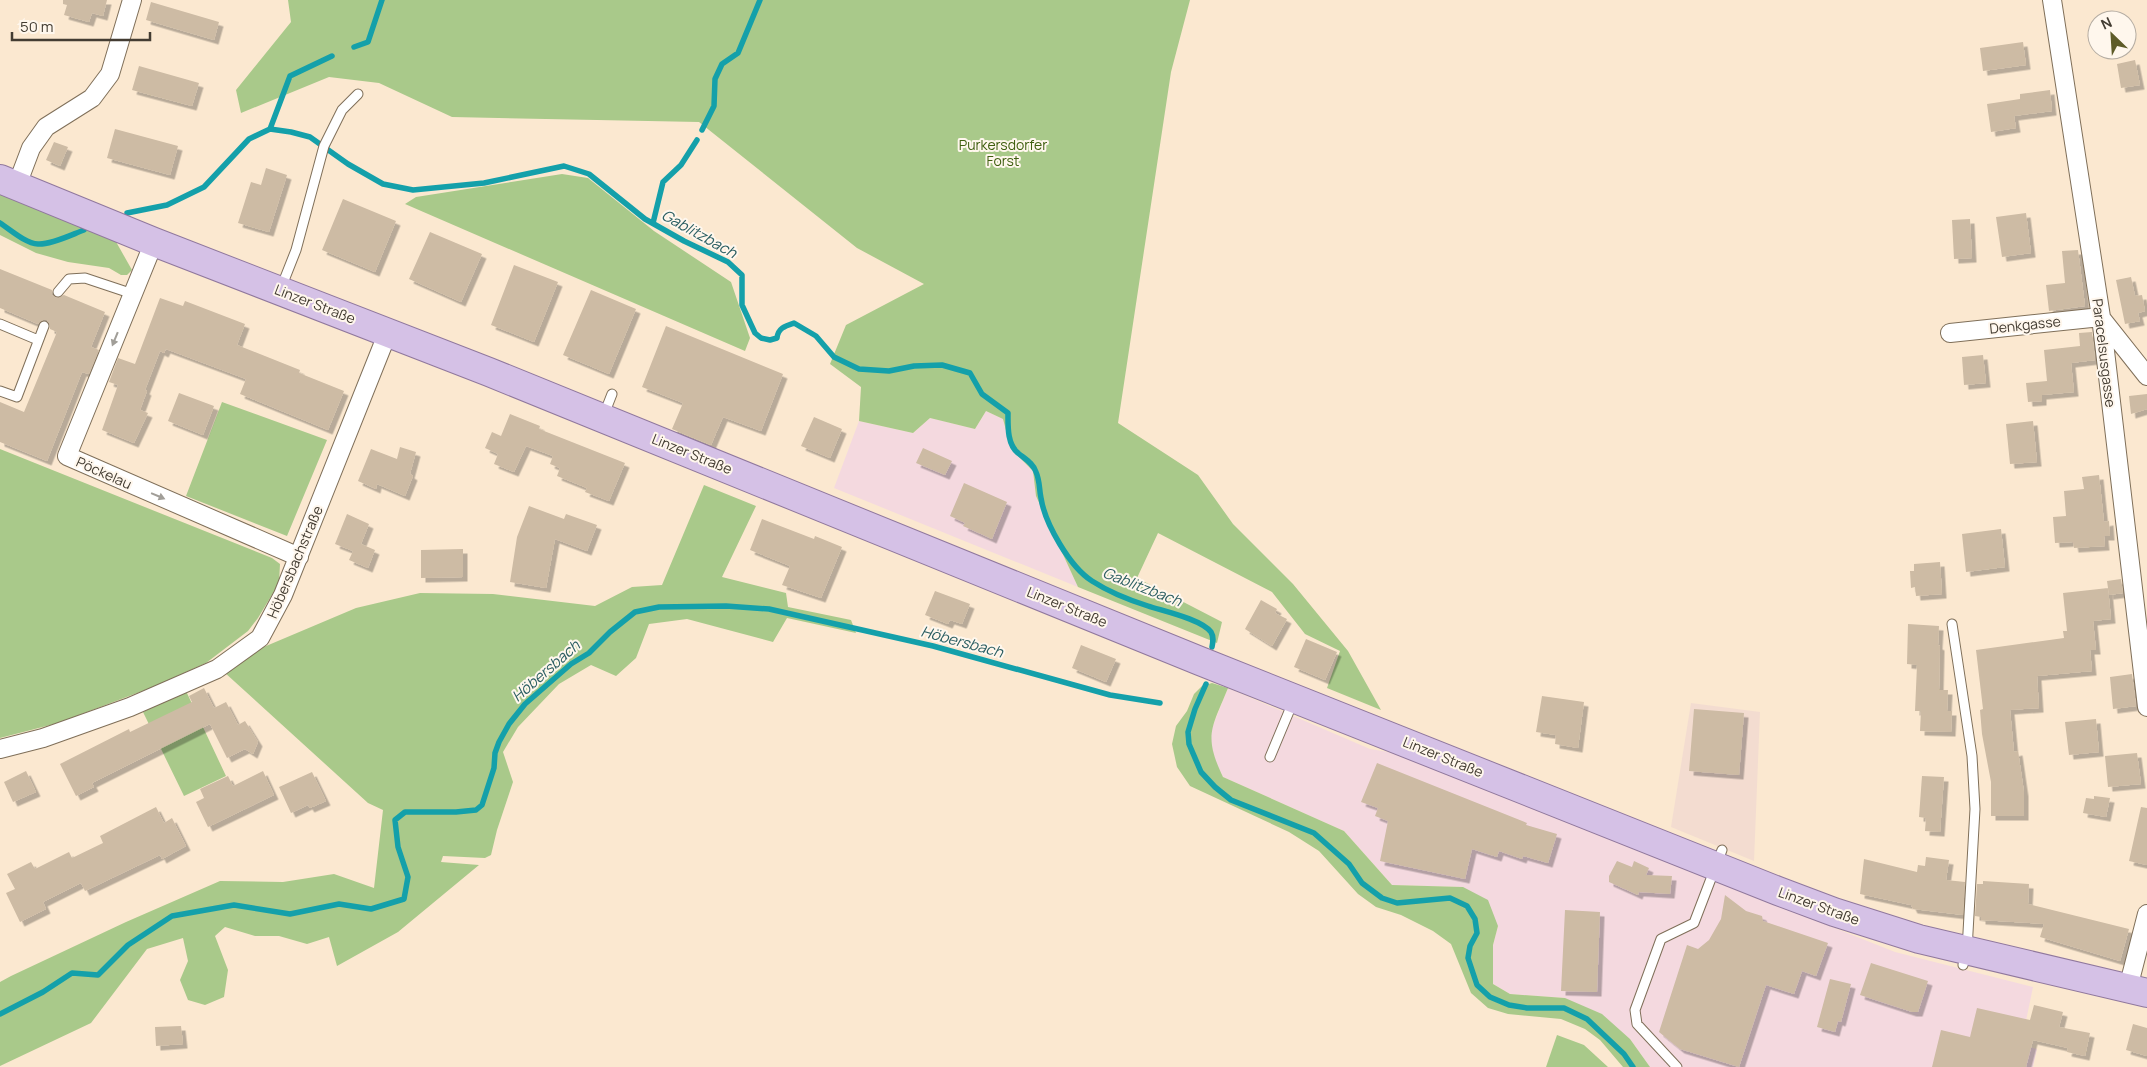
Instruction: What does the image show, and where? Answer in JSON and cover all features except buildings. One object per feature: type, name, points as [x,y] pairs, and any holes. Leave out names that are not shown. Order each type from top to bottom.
[{"type":"main road","name":"Linzer Straße","points":[[9,182],[154,242],[388,332],[608,406],[1295,698],[1719,858],[1834,912],[1919,940],[1965,958],[2138,991]]},
{"type":"street","points":[[9,182],[46,127],[92,98],[110,74],[132,0]]},
{"type":"street","name":"Paracelsusgasse","points":[[2052,0],[2100,317],[2147,707]]},
{"type":"street","name":"Pöckelau","points":[[154,242],[67,456],[298,557]]},
{"type":"street","points":[[2100,317],[2147,376]]},
{"type":"street","name":"Denkgasse","points":[[1950,333],[2100,317]]},
{"type":"street","name":"Höbersbachstraße","points":[[0,749],[43,738],[130,707],[217,669],[260,638],[282,595],[298,557],[388,332]]},
{"type":"street","points":[[2138,991],[2147,914]]},
{"type":"lane","points":[[280,290],[296,250],[326,141],[342,110],[358,94]]},
{"type":"lane","points":[[58,292],[69,279],[85,278],[133,294]]},
{"type":"lane","points":[[0,324],[38,340]]},
{"type":"lane","points":[[0,391],[17,397],[44,326]]},
{"type":"lane","points":[[1952,624],[1972,756],[1975,809],[1965,958]]},
{"type":"lane","points":[[1270,757],[1295,698]]},
{"type":"lane","points":[[1677,1067],[1638,1024],[1635,1010],[1661,939],[1694,923],[1719,858]]},
{"type":"shaded area","points":[[986,411],[1003,419],[1011,449],[1033,471],[1036,496],[1078,587],[834,488],[859,421],[913,433],[930,418],[975,429]]},
{"type":"shaded area","points":[[1228,688],[1370,749],[1394,753],[1895,952],[2033,987],[2021,1045],[2037,1049],[2033,1067],[1650,1067],[1630,1039],[1565,998],[1510,994],[1493,984],[1493,945],[1498,926],[1463,887],[1392,885],[1344,831],[1223,777],[1212,755],[1210,733]]},
{"type":"shaded area","points":[[1691,703],[1760,712],[1754,861],[1671,827]]},
{"type":"green space","name":"Purkersdorfer Forst","points":[[288,0],[1190,0],[1171,72],[1118,423],[1198,475],[1233,524],[1293,584],[1348,651],[1381,710],[1327,688],[1340,651],[1305,634],[1272,592],[1158,533],[1137,578],[1222,622],[1217,643],[1078,587],[1036,496],[1033,471],[1011,449],[1003,419],[986,411],[975,429],[930,418],[913,433],[859,421],[861,387],[830,364],[846,325],[924,284],[857,248],[699,122],[452,117],[379,83],[329,77],[241,113],[236,90],[291,22]]},
{"type":"green space","points":[[562,174],[588,178],[654,231],[731,282],[750,338],[745,351],[405,204],[416,197]]},
{"type":"green space","points":[[0,191],[115,240],[132,270],[127,275],[121,275],[109,268],[68,262],[36,253],[0,235]]},
{"type":"green space","points":[[222,402],[327,440],[287,536],[186,496]]},
{"type":"green space","points":[[0,449],[272,558],[280,564],[279,583],[248,631],[206,663],[153,687],[58,723],[0,738]]},
{"type":"green space","points":[[704,485],[756,506],[722,577],[786,593],[788,607],[851,620],[856,633],[787,618],[773,642],[687,619],[649,624],[636,658],[616,676],[591,665],[559,684],[518,727],[503,752],[513,782],[491,855],[485,858],[443,856],[441,862],[479,865],[398,932],[337,966],[329,937],[307,944],[279,936],[255,936],[225,927],[215,936],[228,970],[224,997],[205,1005],[188,1000],[180,980],[188,961],[183,938],[147,949],[91,1023],[0,1066],[0,982],[11,976],[126,922],[220,881],[283,882],[334,874],[374,888],[383,810],[368,803],[224,672],[259,649],[356,608],[420,593],[493,594],[595,606],[632,587],[662,585]]},
{"type":"green space","points":[[1212,683],[1228,688],[1212,732],[1213,751],[1223,777],[1344,831],[1392,885],[1463,887],[1488,900],[1498,926],[1493,945],[1493,984],[1510,994],[1565,998],[1602,1014],[1630,1039],[1650,1067],[1623,1067],[1600,1040],[1585,1029],[1561,1019],[1508,1014],[1488,1008],[1471,993],[1451,944],[1433,931],[1401,915],[1376,907],[1358,894],[1319,851],[1289,832],[1190,786],[1177,767],[1172,744],[1176,726],[1187,711],[1194,694],[1202,686]]},
{"type":"green space","points":[[186,691],[226,776],[184,796],[143,712]]},
{"type":"green space","points":[[1557,1035],[1584,1045],[1608,1067],[1546,1067]]},
{"type":"waterway","points":[[354,47],[368,42],[382,0]]},
{"type":"waterway","points":[[702,130],[714,106],[715,79],[722,64],[738,53],[760,0]]},
{"type":"waterway","points":[[270,129],[290,76],[332,56]]},
{"type":"waterway","name":"Gablitzbach","points":[[127,213],[167,205],[204,187],[249,139],[270,129],[310,137],[348,164],[383,184],[413,190],[484,183],[564,166],[589,174],[645,219],[684,241],[728,262],[742,275],[742,305],[755,333],[761,338],[770,340],[777,338],[780,330],[794,323],[816,336],[834,357],[859,369],[889,371],[914,366],[942,365],[970,373],[982,394],[1008,413],[1009,434],[1012,445],[1035,469],[1043,508],[1053,532],[1075,566],[1092,581],[1112,592],[1181,616],[1206,627],[1211,632],[1213,638],[1212,647]]},
{"type":"waterway","points":[[653,223],[663,182],[681,165],[697,140]]},
{"type":"waterway","name":"Gablitzbach","points":[[0,223],[23,239],[38,244],[55,241],[84,230]]},
{"type":"waterway","name":"Höbersbach","points":[[0,1014],[43,992],[72,973],[98,975],[128,945],[172,916],[234,905],[290,914],[339,904],[371,909],[404,899],[408,877],[398,847],[395,820],[405,812],[456,812],[476,810],[482,805],[494,768],[495,753],[509,724],[525,704],[571,664],[589,653],[610,632],[635,612],[659,607],[726,606],[769,609],[933,646],[1110,695],[1160,703]]},
{"type":"waterway","name":"Gablitzbach","points":[[1206,684],[1195,709],[1188,732],[1189,744],[1201,772],[1215,787],[1231,800],[1314,833],[1349,864],[1362,883],[1382,898],[1397,903],[1450,898],[1467,906],[1475,919],[1477,933],[1470,946],[1468,958],[1477,985],[1490,997],[1509,1005],[1527,1008],[1564,1008],[1587,1019],[1624,1054],[1633,1067]]}]
